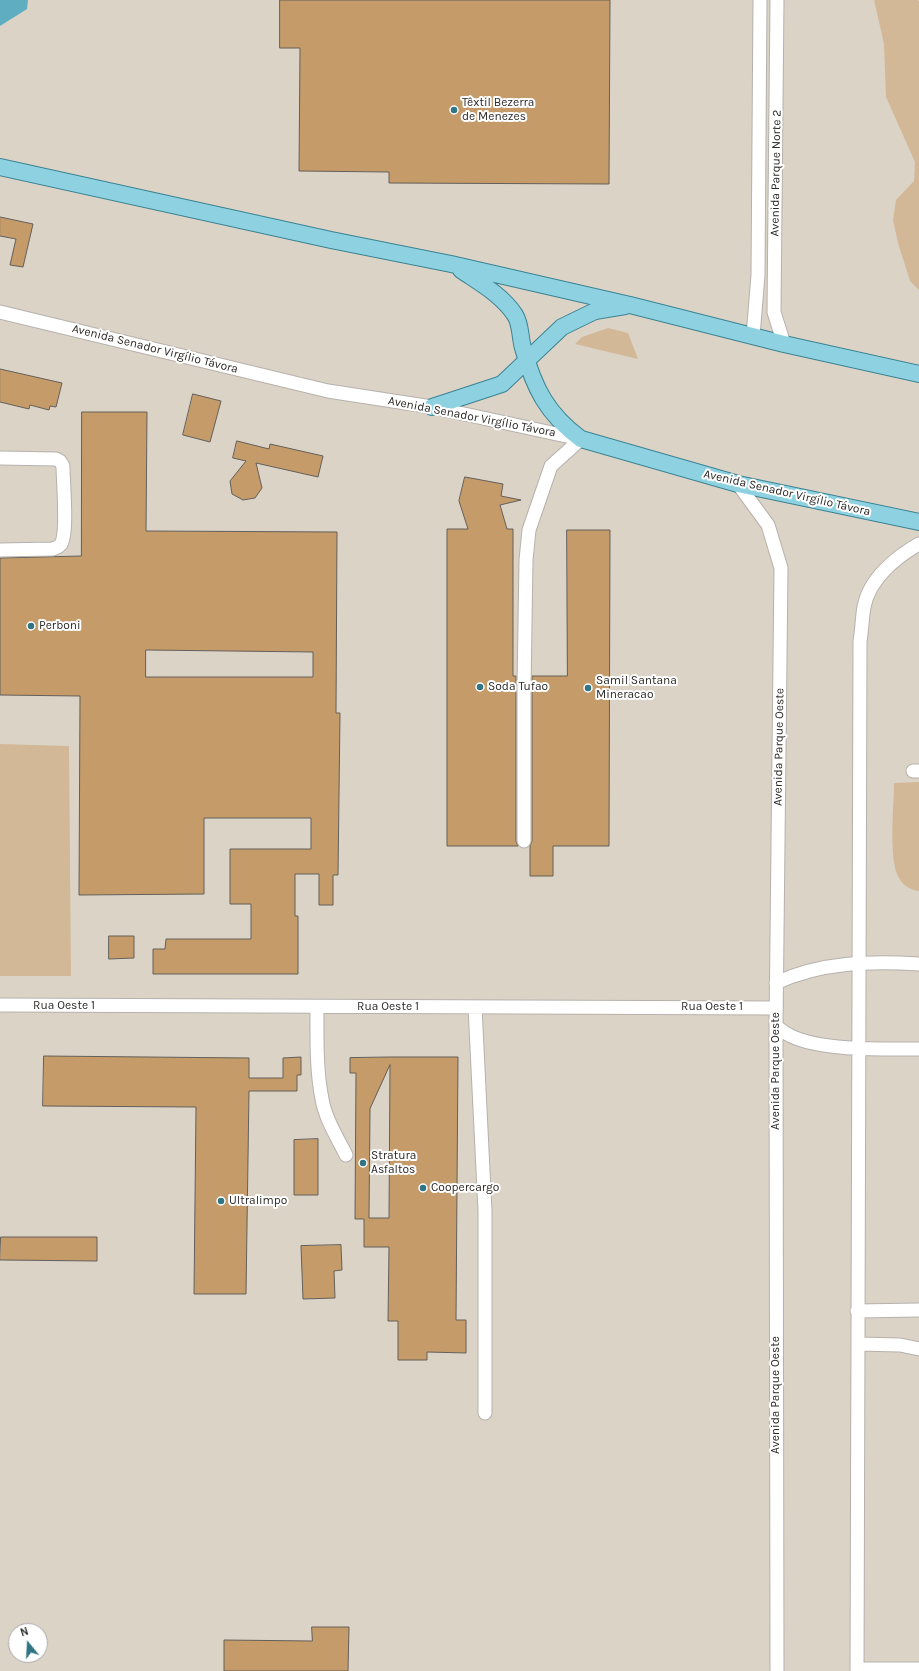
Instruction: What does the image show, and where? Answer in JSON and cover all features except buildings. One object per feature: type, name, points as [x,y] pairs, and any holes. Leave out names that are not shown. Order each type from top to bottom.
[{"type":"main road","points":[[0,167],[330,240],[451,264],[630,304],[784,344],[919,374]]},
{"type":"main road","points":[[451,264],[495,293],[516,316],[527,362],[535,384],[546,406],[567,429],[581,439]]},
{"type":"main road","points":[[432,407],[502,384],[527,362],[562,327],[595,311],[630,304]]},
{"type":"main road","name":"Avenida Senador Virgílio Távora","points":[[581,439],[738,484],[919,522]]},
{"type":"street","name":"Avenida Parque Norte 2","points":[[753,336],[758,275],[760,0]]},
{"type":"street","name":"Avenida Parque Norte 2","points":[[777,0],[774,312],[784,344]]},
{"type":"street","name":"Avenida Senador Virgílio Távora","points":[[0,312],[328,391],[432,407],[581,439]]},
{"type":"street","points":[[524,841],[524,681],[526,560],[529,530],[551,466],[581,439]]},
{"type":"street","points":[[0,458],[56,459],[60,461],[63,466],[64,525],[63,538],[60,545],[53,550],[0,550]]},
{"type":"street","name":"Avenida Parque Oeste","points":[[738,484],[768,525],[781,568],[776,984],[777,1671]]},
{"type":"street","points":[[919,544],[907,551],[888,567],[875,583],[864,606],[860,641],[857,1670],[919,1669]]},
{"type":"street","points":[[776,984],[795,974],[812,970],[858,964],[919,964]]},
{"type":"street","name":"Rua Oeste 1","points":[[0,1005],[776,1008]]},
{"type":"street","points":[[317,1007],[317,1062],[322,1100],[330,1124],[346,1155]]},
{"type":"street","points":[[475,1007],[485,1211],[485,1414]]},
{"type":"street","points":[[776,1026],[791,1036],[821,1045],[919,1049]]},
{"type":"street","points":[[857,1311],[919,1310]]},
{"type":"street","points":[[858,1344],[900,1345],[919,1349]]},
{"type":"shaded area","points":[[0,0],[919,0],[919,1671],[0,1671]]},
{"type":"shaded area","points":[[874,0],[918,0],[919,2],[919,290],[910,281],[898,243],[893,220],[896,200],[914,181],[915,162],[886,97],[884,44]]},
{"type":"shaded area","points":[[608,328],[628,333],[638,359],[575,344],[582,337]]},
{"type":"shaded area","points":[[0,744],[69,746],[71,976],[0,976]]},
{"type":"shaded area","points":[[919,782],[919,891],[908,887],[899,878],[894,859],[892,832],[894,783]]},
{"type":"water","points":[[0,0],[28,0],[27,9],[0,26]]},
{"type":"place","name":"Têxtil Bezerra de Menezes","points":[[454,110]]},
{"type":"place","name":"Perboni","points":[[31,626]]},
{"type":"place","name":"Soda Tufao","points":[[480,687]]},
{"type":"place","name":"Samil Santana Mineracao","points":[[588,688]]},
{"type":"place","name":"Stratura Asfaltos","points":[[363,1163]]},
{"type":"place","name":"Coopercargo","points":[[423,1188]]},
{"type":"place","name":"Ultralimpo","points":[[221,1201]]}]
